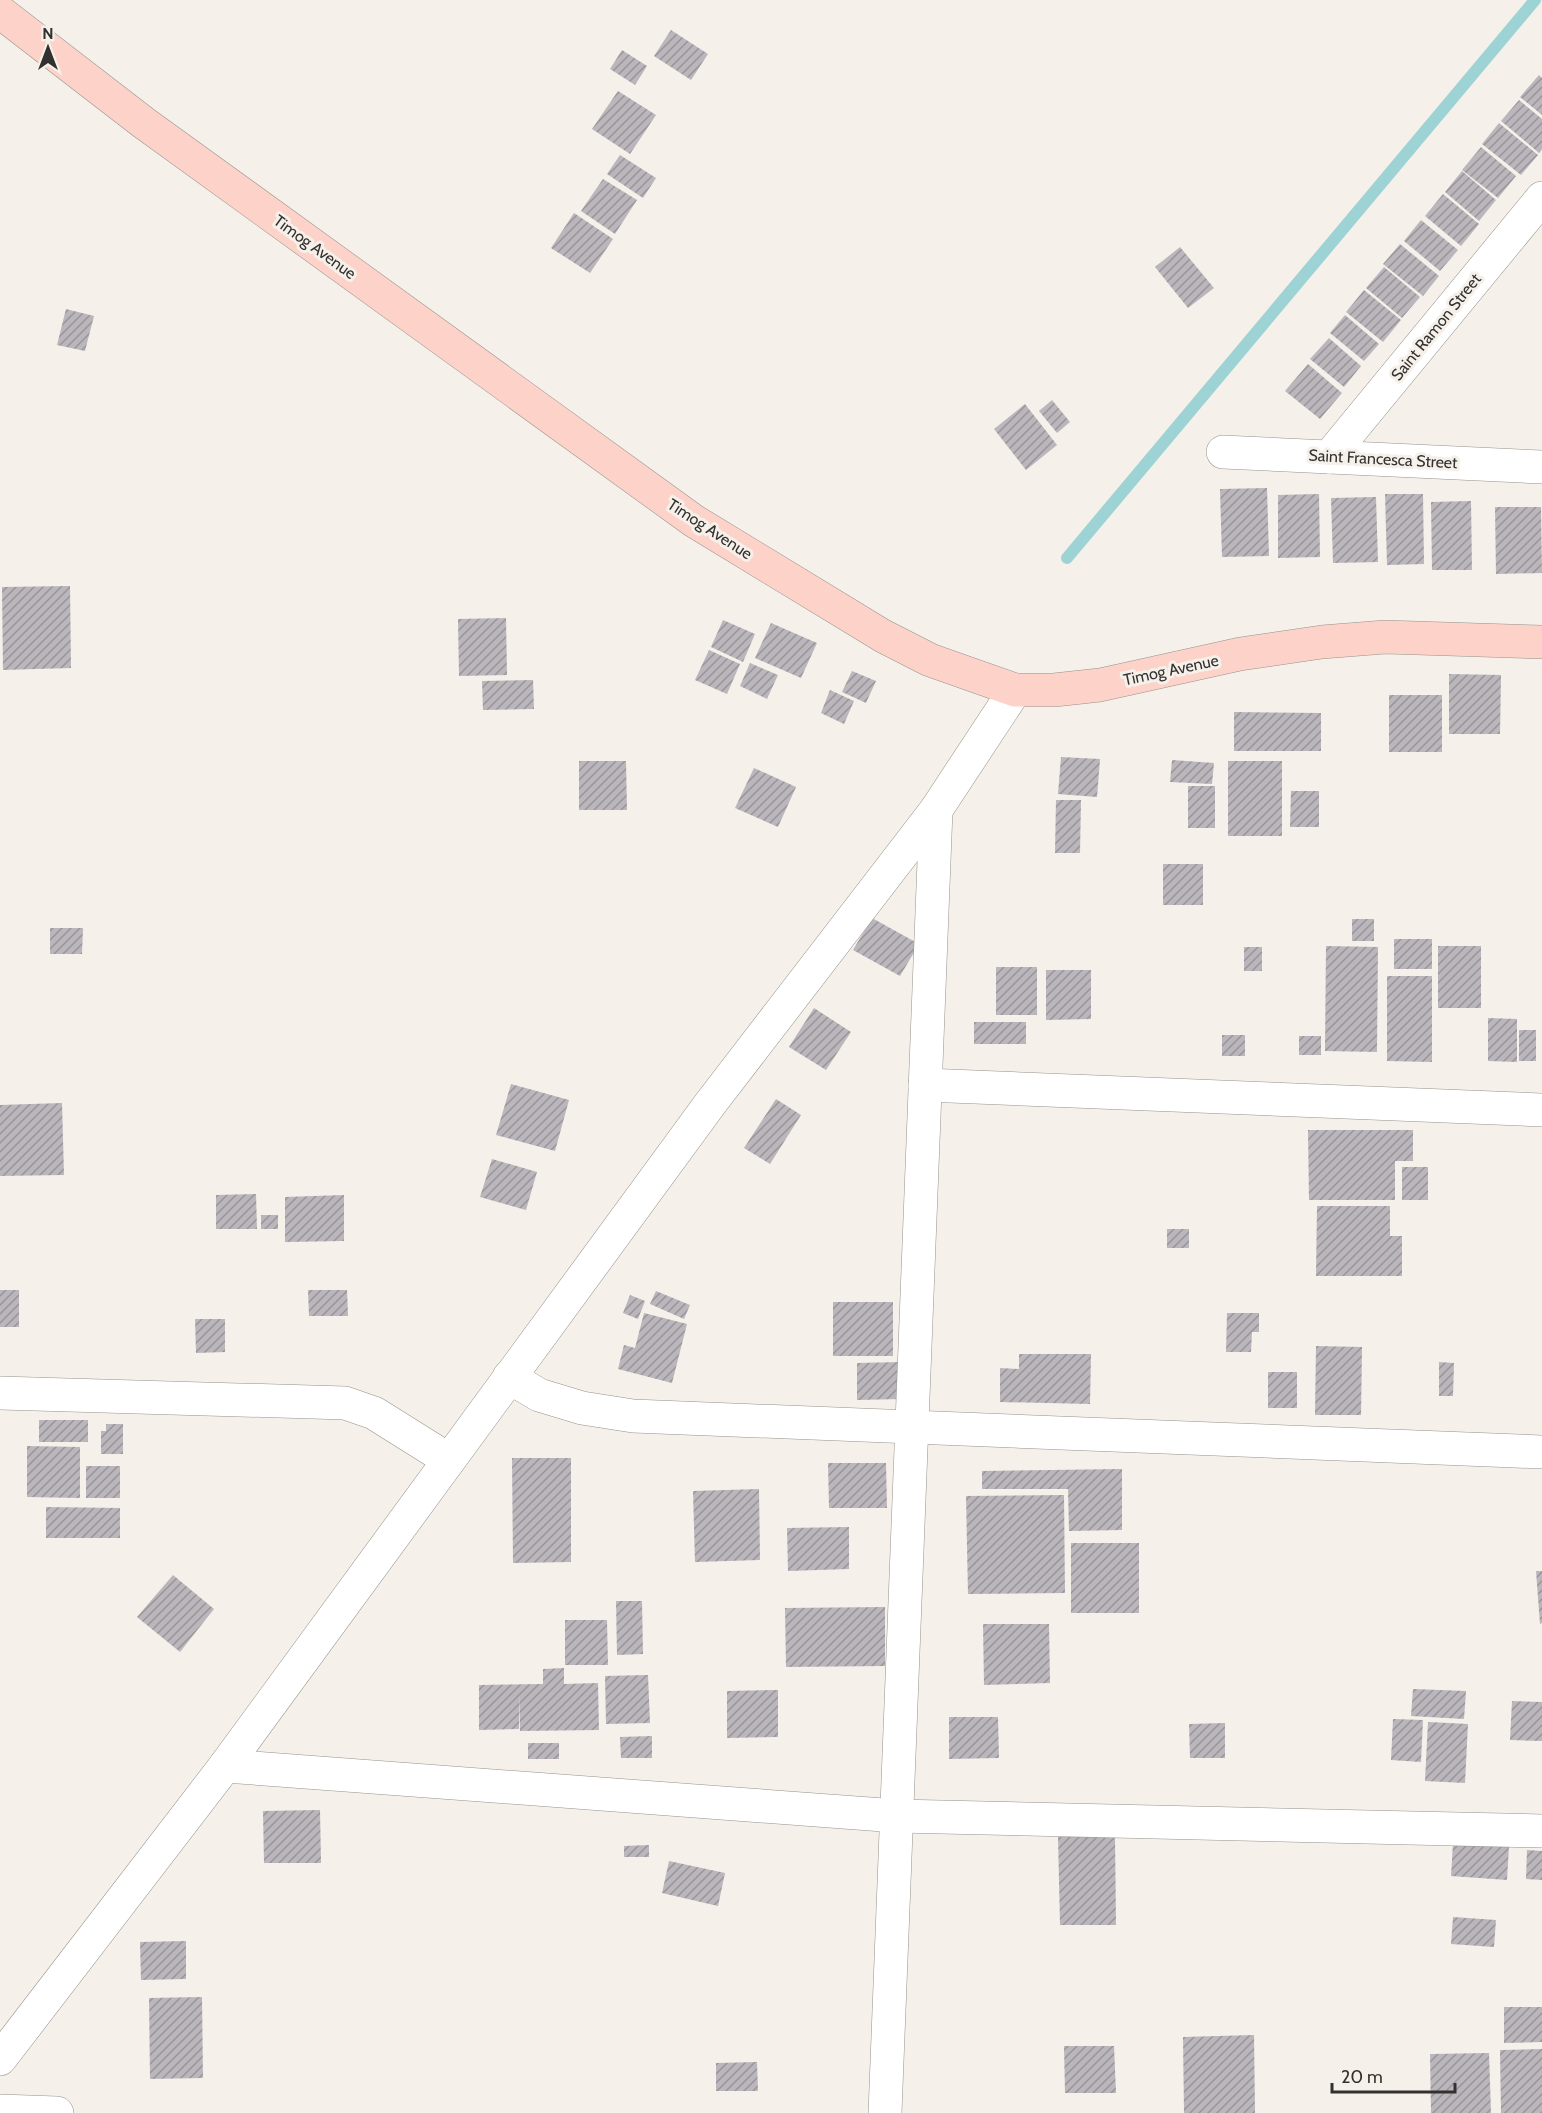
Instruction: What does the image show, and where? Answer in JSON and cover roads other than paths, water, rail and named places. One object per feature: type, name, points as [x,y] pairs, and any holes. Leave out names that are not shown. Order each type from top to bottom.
[{"type":"main road","name":"Timog Avenue","points":[[0,12],[144,123],[694,521],[883,636],[930,660],[1015,690],[1054,690],[1100,685],[1240,654],[1322,642],[1385,637],[1542,642]]},
{"type":"street","name":"Saint Ramon Street","points":[[1329,457],[1542,198]]},
{"type":"street","points":[[1531,466],[1542,440]]},
{"type":"street","name":"Saint Francesca Street","points":[[1223,452],[1531,466]]},
{"type":"street","points":[[0,2059],[225,1766],[710,1104],[936,810],[1015,690]]},
{"type":"street","points":[[885,2113],[936,810]]},
{"type":"street","points":[[925,1085],[1542,1110]]},
{"type":"street","points":[[509,1377],[539,1395],[582,1408],[633,1416],[1542,1452]]},
{"type":"street","points":[[0,1393],[345,1403],[374,1413],[449,1460]]},
{"type":"street","points":[[225,1766],[897,1816],[1542,1832]]},
{"type":"street","points":[[0,2111],[57,2113]]},
{"type":"waterway","points":[[1067,558],[1535,0]]}]
